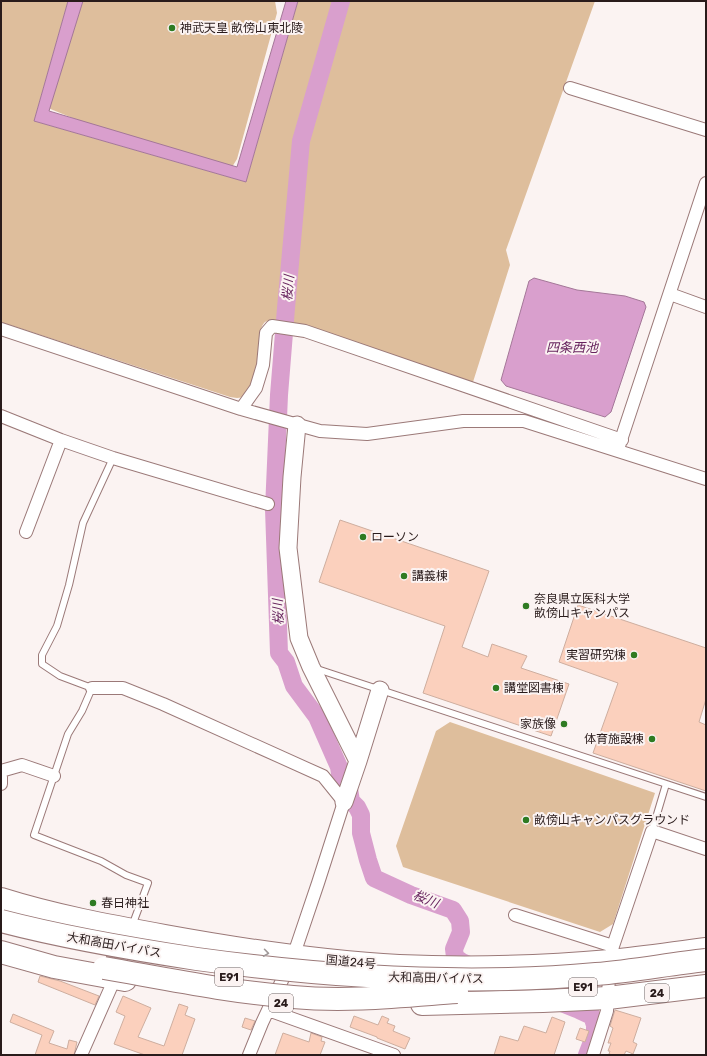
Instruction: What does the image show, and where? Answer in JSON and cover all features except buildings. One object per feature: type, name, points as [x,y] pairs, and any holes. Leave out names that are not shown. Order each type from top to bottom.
[{"type":"highway","name":"国道24号","points":[[1,899],[78,919],[233,948],[293,957],[398,966],[532,966],[611,953],[706,949]]},
{"type":"highway","points":[[1,909],[34,919],[96,934],[167,947],[259,967]]},
{"type":"highway","name":"大和高田バイパス","points":[[1,921],[52,934],[113,946],[259,967],[360,976],[442,979],[516,978],[596,974],[706,960]]},
{"type":"highway","name":"大和高田バイパス","points":[[1,934],[118,960],[173,969],[236,978],[360,988],[519,991],[597,987],[706,973]]},
{"type":"highway","points":[[1,945],[110,973],[294,997],[358,999],[460,991]]},
{"type":"highway","name":"24","points":[[1,952],[54,967],[110,973],[270,1006],[361,1006],[543,1001],[608,998],[706,986]]},
{"type":"street","points":[[570,88],[706,130]]},
{"type":"street","points":[[620,446],[706,183]]},
{"type":"street","points":[[670,294],[706,307]]},
{"type":"street","points":[[241,409],[256,388],[263,365],[266,333],[272,326],[305,331],[706,479]]},
{"type":"street","points":[[1,329],[241,409],[320,431],[367,434],[463,421],[524,421],[620,446]]},
{"type":"street","points":[[1,416],[60,440],[113,458],[268,504]]},
{"type":"street","points":[[297,425],[292,476],[288,548],[299,638],[311,666],[358,761]]},
{"type":"street","points":[[26,532],[60,440]]},
{"type":"street","points":[[92,688],[123,688],[163,704],[323,776],[344,802]]},
{"type":"street","points":[[249,1055],[262,1023],[293,957],[380,690]]},
{"type":"street","points":[[1,771],[22,765],[54,776]]},
{"type":"street","points":[[1,777],[1,784]]},
{"type":"street","points":[[593,1055],[607,1011],[611,953],[652,831],[706,849]]},
{"type":"street","points":[[515,915],[611,953]]},
{"type":"street","points":[[81,1055],[110,973],[131,930]]},
{"type":"street","points":[[270,1006],[394,1055]]},
{"type":"lane","points":[[113,458],[83,523],[69,585],[57,626],[42,655],[42,664],[60,676],[92,688],[82,711],[68,734],[34,835],[94,858],[126,875],[148,883],[131,930]]},
{"type":"lane","points":[[311,666],[706,797]]},
{"type":"lane","points":[[652,831],[666,784]]},
{"type":"shaded area","points":[[1,1],[68,1],[34,121],[246,182],[298,1],[595,1],[506,250],[510,265],[473,382],[467,383],[273,321],[266,321],[261,328],[257,366],[251,386],[245,395],[240,398],[234,398],[1,322]]},
{"type":"shaded area","points":[[83,1],[275,1],[277,13],[237,159],[232,167],[85,123],[48,108]]},
{"type":"shaded area","name":"畝傍山キャンパスグラウンド","points":[[450,722],[655,793],[613,924],[600,932],[403,867],[396,846],[436,731]]},
{"type":"water","points":[[68,1],[83,1],[49,111],[237,167],[286,1],[298,1],[246,182],[34,121]]},
{"type":"water","name":"四条西池","points":[[534,278],[577,290],[625,296],[644,302],[646,307],[611,412],[605,417],[506,386],[501,380],[529,281]]},
{"type":"waterway","name":"桜川","points":[[341,1],[301,141],[279,395],[274,509],[279,653],[286,662],[294,686],[317,717],[339,767],[342,787],[349,789],[351,801],[357,807],[361,815],[361,833],[374,878],[411,895],[453,910],[460,921],[461,932],[454,949],[455,957],[476,968]]},
{"type":"waterway","name":"桜川","points":[[505,980],[592,1016],[595,1025],[595,1034],[587,1055]]},
{"type":"place","name":"神武天皇 畝傍山東北陵","points":[[172,28]]},
{"type":"place","name":"ローソン","points":[[363,537]]},
{"type":"place","name":"講義棟","points":[[404,576]]},
{"type":"place","name":"奈良県立医科大学 畝傍山キャンパス","points":[[526,606]]},
{"type":"place","name":"実習研究棟","points":[[634,655]]},
{"type":"place","name":"講堂図書棟","points":[[496,688]]},
{"type":"place","name":"家族像","points":[[564,724]]},
{"type":"place","name":"体育施設棟","points":[[652,739]]},
{"type":"place","name":"畝傍山キャンパスグラウンド","points":[[526,820]]},
{"type":"place","name":"春日神社","points":[[93,903]]}]
